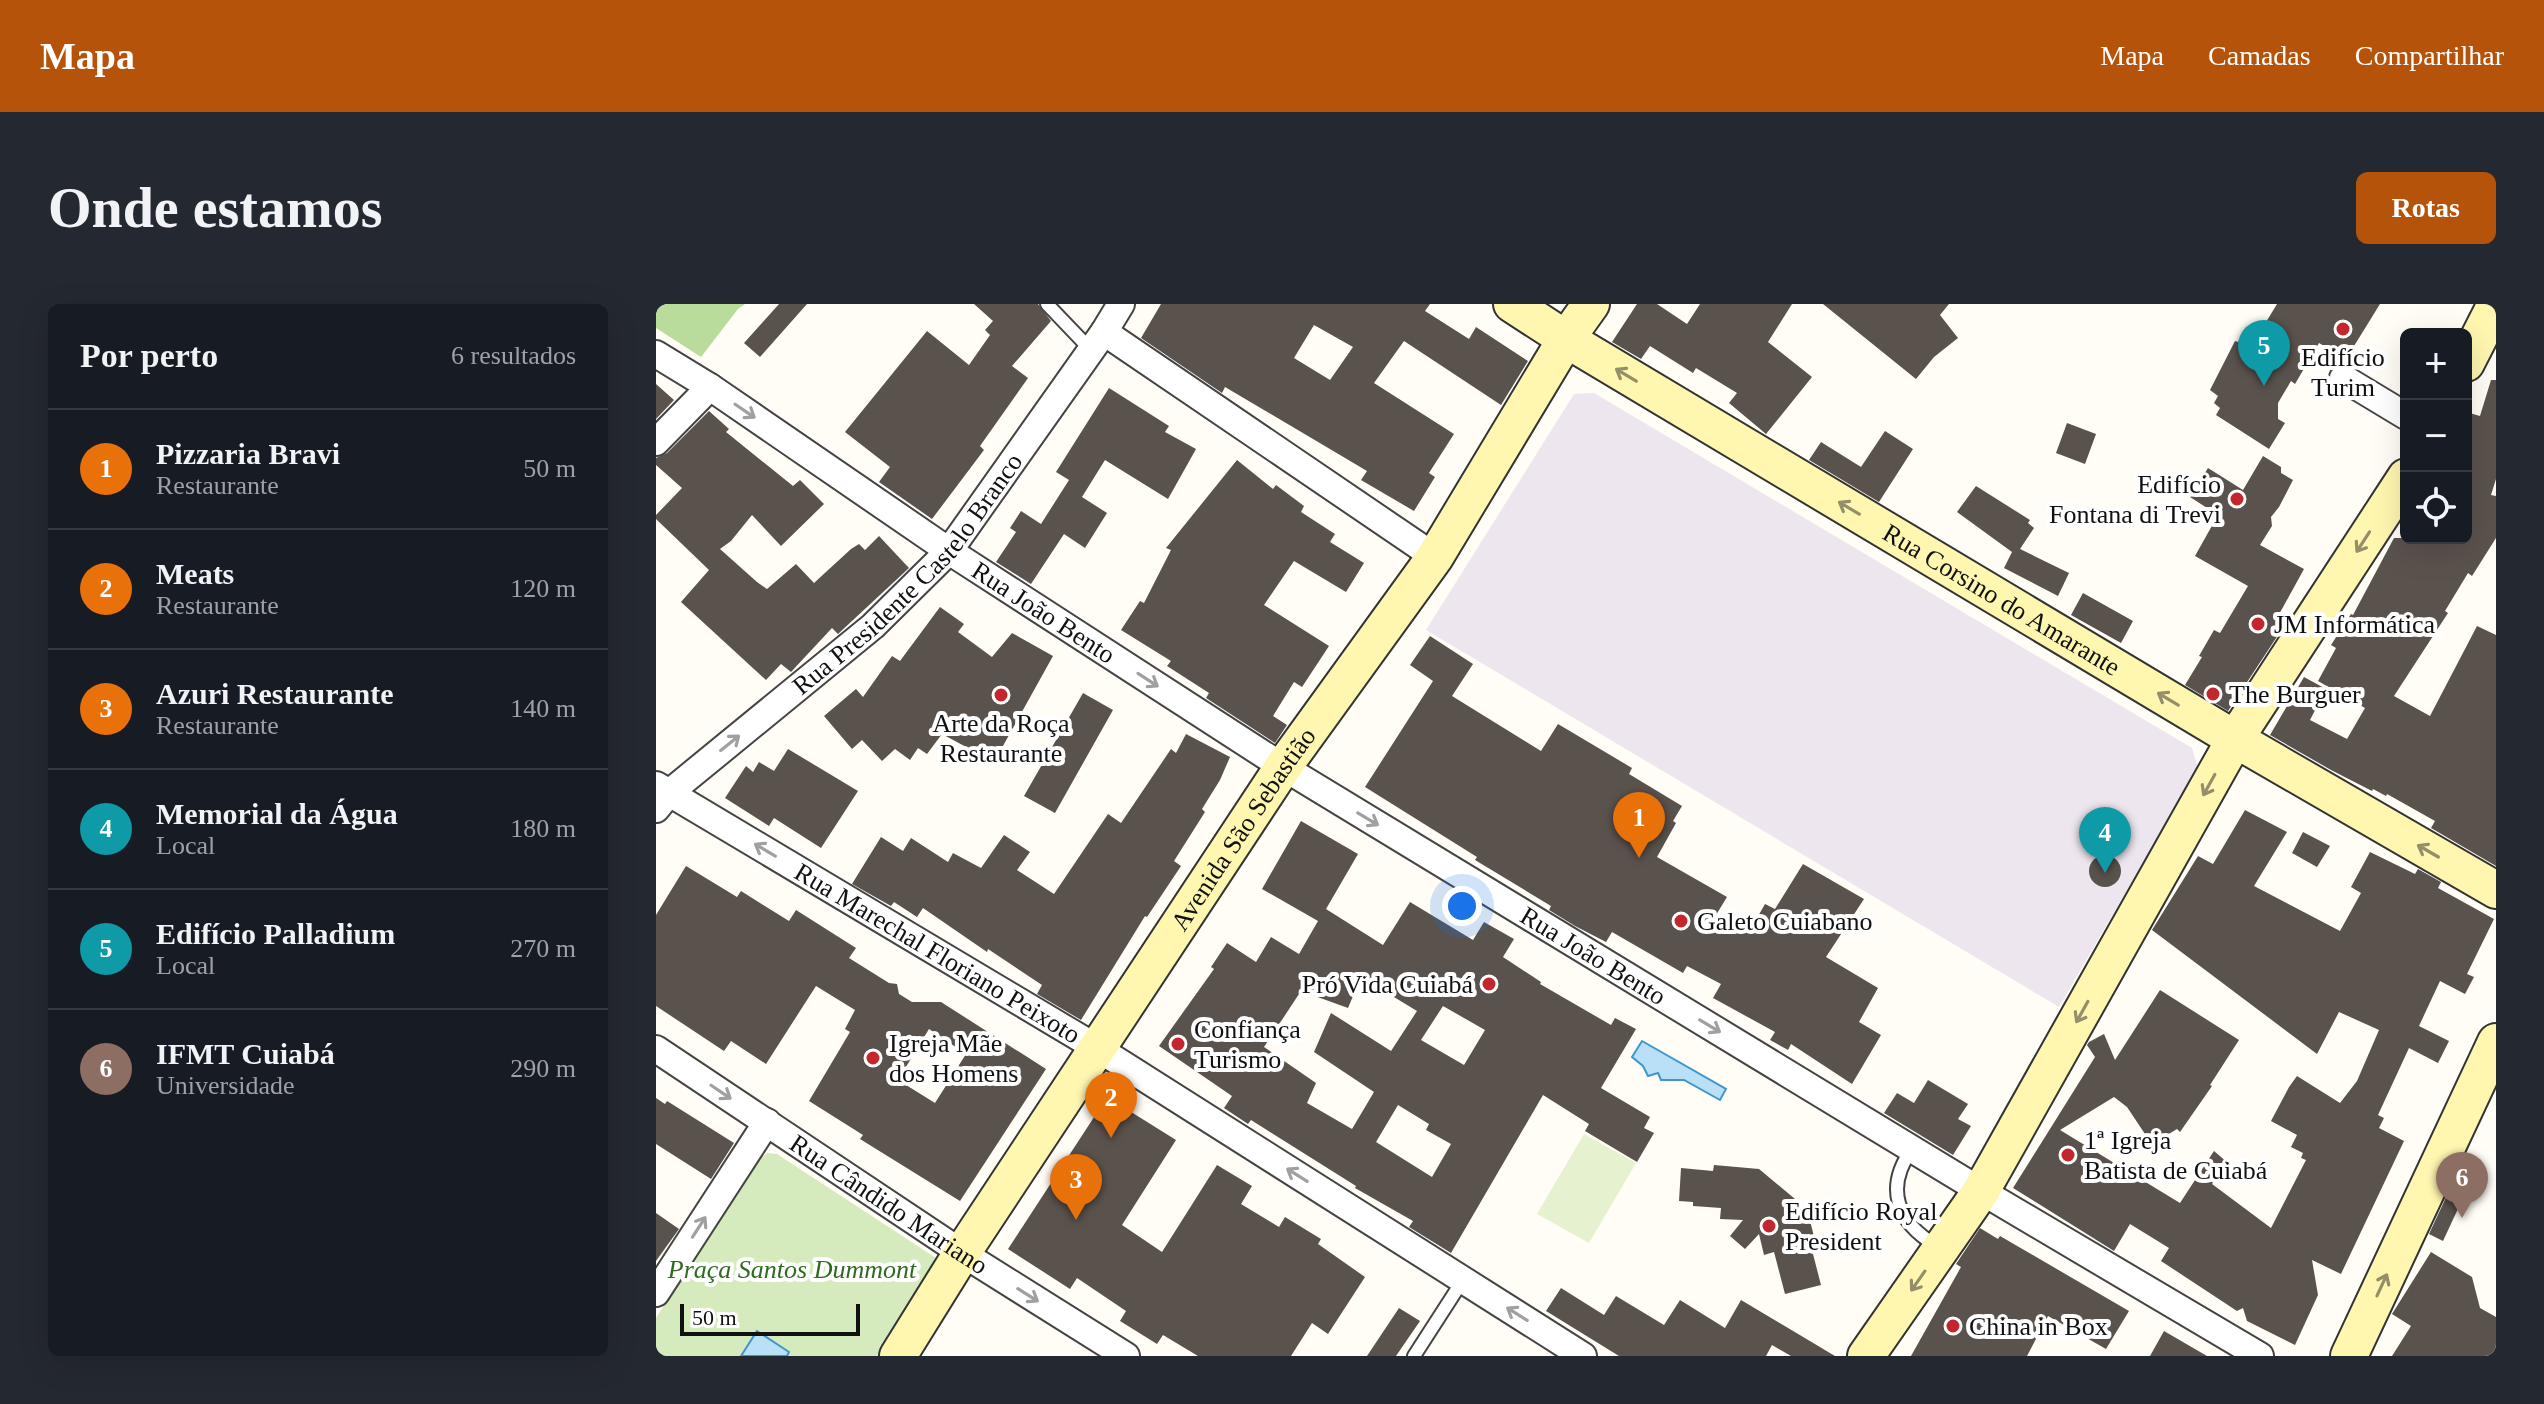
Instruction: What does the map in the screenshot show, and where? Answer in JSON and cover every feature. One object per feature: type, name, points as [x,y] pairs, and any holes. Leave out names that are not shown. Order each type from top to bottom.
[{"type":"street","name":"Rua Presidente Castelo Branco","points":[[660,796],[873,626],[949,551],[1121,304]]},
{"type":"street","name":"Rua Corsino do Amarante","points":[[1512,304],[2235,739],[2496,890]]},
{"type":"street","name":"Avenida São Sebastião","points":[[898,1356],[962,1253],[1283,767],[1435,557],[1566,339],[1591,304]]},
{"type":"street","points":[[2472,351],[2496,304]]},
{"type":"street","points":[[1098,341],[1435,557]]},
{"type":"street","name":"Rua João Bento","points":[[656,354],[710,387],[949,551],[1283,767],[1981,1191],[2260,1356]]},
{"type":"street","points":[[2343,378],[2400,412]]},
{"type":"street","points":[[656,442],[710,387]]},
{"type":"street","points":[[1866,1356],[1981,1191],[2235,739],[2400,486]]},
{"type":"street","name":"Rua Marechal Floriano Peixoto","points":[[660,796],[1097,1048],[1583,1356]]},
{"type":"street","points":[[2349,1356],[2496,1042]]},
{"type":"street","name":"Rua Cândido Mariano","points":[[656,1049],[962,1253],[1126,1356]]},
{"type":"street","points":[[656,1293],[767,1122]]},
{"type":"lane","points":[[1047,304],[1098,341]]},
{"type":"lane","points":[[1912,1149],[1903,1161],[1897,1178],[1900,1208],[1918,1233],[1941,1248]]},
{"type":"lane","points":[[1414,1356],[1463,1280]]},
{"type":"shaded area","points":[[1594,393],[2192,748],[2198,768],[2059,1007],[1426,630],[1574,394]]},
{"type":"green space","points":[[656,304],[745,304],[701,357],[656,328]]},
{"type":"green space","points":[[1584,1134],[1636,1163],[1589,1243],[1537,1214]]},
{"type":"green space","name":"Praça Santos Dummont","points":[[768,1153],[777,1154],[936,1258],[940,1265],[887,1356],[656,1356],[656,1318],[759,1158]]},
{"type":"water","points":[[1642,1041],[1726,1089],[1720,1100],[1684,1080],[1661,1080],[1658,1073],[1648,1076],[1643,1066],[1632,1057]]},
{"type":"water","points":[[757,1331],[789,1352],[787,1356],[741,1356]]},
{"type":"building","points":[[779,304],[807,304],[760,357],[744,343]]},
{"type":"building","points":[[974,304],[1038,304],[1051,321],[1012,366],[1028,378],[980,446],[984,450],[932,519],[879,482],[890,467],[845,432],[927,331],[969,365],[990,335],[985,330],[993,321]]},
{"type":"building","points":[[1161,304],[1430,304],[1425,311],[1469,339],[1476,327],[1528,361],[1501,405],[1404,341],[1374,383],[1454,434],[1429,473],[1435,477],[1414,511],[1361,480],[1367,471],[1225,387],[1222,393],[1141,338]],"holes":[[[1314,325],[1353,347],[1330,380],[1294,358]]]},
{"type":"building","points":[[1637,304],[1657,304],[1687,324],[1700,304],[1792,304],[1768,342],[1812,377],[1766,434],[1729,403],[1737,393],[1696,368],[1693,373],[1650,346],[1641,359],[1612,342]]},
{"type":"building","points":[[1823,304],[1949,304],[1940,315],[1958,338],[1934,357],[1916,379]]},
{"type":"building","points":[[2277,304],[2380,304],[2346,359],[2319,343],[2295,384],[2291,381],[2278,403],[2278,419],[2285,423],[2269,449],[2216,415],[2220,408],[2214,403],[2218,396],[2210,390],[2235,341],[2238,342],[2242,335],[2254,342]]},
{"type":"building","points":[[2491,380],[2496,380],[2496,479],[2491,495],[2496,496],[2496,538],[2472,576],[2468,573],[2445,611],[2448,613],[2394,696],[2430,716],[2477,626],[2496,635],[2496,866],[2431,828],[2435,821],[2387,794],[2372,791],[2331,770],[2270,735],[2304,677],[2326,689],[2310,720],[2347,739],[2365,708],[2318,681],[2336,648],[2331,645],[2353,615],[2394,538],[2400,538],[2400,544],[2472,544],[2472,414],[2480,416]]},
{"type":"building","points":[[656,384],[674,400],[656,419]]},
{"type":"building","points":[[1109,388],[1169,426],[1165,432],[1196,449],[1168,499],[1105,460],[1082,497],[1107,513],[1085,548],[1064,534],[1031,584],[996,562],[1016,532],[1010,528],[1021,511],[1041,524],[1069,480],[1056,472]]},
{"type":"building","points":[[709,411],[729,429],[726,432],[793,486],[800,480],[824,504],[781,546],[752,515],[731,541],[720,549],[757,582],[767,589],[796,564],[814,583],[851,549],[859,544],[865,550],[879,536],[909,568],[838,634],[832,628],[791,672],[781,664],[766,680],[681,602],[709,570],[656,519],[656,515],[682,488],[656,465],[656,458],[667,453]]},
{"type":"building","points":[[2067,423],[2096,434],[2085,464],[2056,453]]},
{"type":"building","points":[[1885,431],[1913,449],[1879,502],[1809,460],[1821,442],[1861,467]]},
{"type":"building","points":[[2263,456],[2281,467],[2281,473],[2293,480],[2271,517],[2272,526],[2260,545],[2304,569],[2277,618],[2286,623],[2228,711],[2185,685],[2214,630],[2220,633],[2248,586],[2195,556],[2218,515],[2190,497],[2208,468],[2243,490]]},
{"type":"building","points":[[1237,460],[1273,489],[1276,485],[1304,506],[1301,512],[1335,534],[1330,542],[1364,563],[1346,592],[1294,561],[1264,605],[1329,646],[1302,687],[1294,682],[1273,716],[1287,725],[1275,743],[1206,698],[1209,693],[1167,666],[1171,661],[1121,630],[1140,601],[1144,603],[1171,550],[1166,548]]},
{"type":"building","points":[[1976,486],[2030,520],[2028,523],[2034,528],[2020,549],[2069,573],[2058,596],[2004,568],[2012,552],[1957,512]]},
{"type":"building","points":[[2083,593],[2133,621],[2121,643],[2071,615]]},
{"type":"building","points":[[940,607],[964,624],[958,632],[992,657],[1012,633],[1053,656],[994,762],[942,734],[927,754],[918,748],[910,760],[895,749],[882,761],[862,740],[852,749],[824,716],[856,689],[863,697],[892,656],[900,661]]},
{"type":"building","points":[[1430,636],[1473,664],[1452,696],[1541,751],[1558,724],[1632,768],[1629,774],[1682,806],[1657,857],[1727,897],[1716,915],[1749,932],[1765,904],[1775,909],[1803,864],[1864,899],[1826,957],[1878,988],[1859,1022],[1881,1035],[1852,1084],[1791,1044],[1788,1050],[1770,1040],[1775,1032],[1713,998],[1721,984],[1687,966],[1683,973],[1612,932],[1606,942],[1575,926],[1549,910],[1551,906],[1475,860],[1477,857],[1365,787],[1433,681],[1410,665]]},
{"type":"building","points":[[1083,693],[1113,710],[1055,813],[1024,796]]},
{"type":"building","points":[[1186,734],[1230,757],[1202,809],[1205,812],[1174,861],[1181,866],[1145,916],[1081,1020],[1037,994],[1042,985],[923,908],[917,917],[894,902],[891,906],[852,884],[881,837],[903,851],[911,838],[948,862],[953,853],[981,868],[1004,835],[1030,852],[1017,870],[1054,894],[1108,814],[1121,823],[1171,749],[1176,753]]},
{"type":"building","points":[[788,749],[858,791],[821,848],[774,818],[769,826],[725,798],[746,766],[753,772],[759,762],[774,771]]},
{"type":"building","points":[[2245,810],[2287,832],[2254,886],[2340,931],[2361,893],[2351,887],[2370,852],[2415,874],[2418,869],[2441,882],[2438,888],[2494,919],[2467,974],[2474,977],[2465,994],[2440,981],[2419,1026],[2449,1041],[2438,1063],[2409,1048],[2378,1115],[2384,1118],[2379,1128],[2404,1141],[2341,1274],[2312,1260],[2318,1295],[2295,1345],[2247,1321],[2243,1308],[2237,1311],[2161,1261],[2169,1248],[2130,1224],[2114,1251],[2013,1188],[2095,1057],[2087,1045],[2089,1042],[2104,1034],[2115,1060],[2160,990],[2239,1040],[2180,1132],[2177,1129],[2159,1140],[2155,1132],[2147,1137],[2127,1107],[2114,1097],[2060,1130],[2180,1203],[2214,1151],[2228,1163],[2212,1184],[2271,1228],[2306,1160],[2301,1158],[2303,1153],[2291,1147],[2297,1135],[2271,1121],[2289,1087],[2297,1076],[2340,1103],[2357,1081],[2379,1030],[2339,1012],[2317,1054],[2152,930],[2198,856],[2213,864]]},
{"type":"building","points":[[1301,821],[1358,854],[1326,909],[1383,945],[1410,902],[1473,940],[1484,922],[1514,939],[1503,957],[1540,984],[1611,1025],[1615,1018],[1636,1029],[1601,1088],[1650,1117],[1644,1128],[1654,1133],[1637,1162],[1585,1131],[1589,1124],[1543,1095],[1451,1253],[1409,1227],[1413,1221],[1355,1188],[1251,1120],[1248,1124],[1224,1108],[1232,1096],[1159,1046],[1214,969],[1211,967],[1227,943],[1256,962],[1271,937],[1299,954],[1318,921],[1262,889]],"holes":[[[1361,977],[1417,1011],[1391,1051],[1331,1013],[1314,1052],[1374,1092],[1352,1129],[1307,1103],[1316,1083],[1264,1047],[1301,991],[1348,1008]],[[1443,1006],[1485,1030],[1464,1065],[1421,1040]],[[1398,1105],[1429,1124],[1426,1130],[1451,1144],[1432,1177],[1376,1142]]]},
{"type":"building","points":[[2303,832],[2330,846],[2317,867],[2292,853]]},
{"type":"building","points":[[2105,855],[2116,860],[2121,871],[2116,882],[2105,887],[2094,882],[2089,871],[2094,860]]},
{"type":"building","points":[[686,866],[737,897],[741,891],[789,921],[796,910],[856,948],[849,958],[889,983],[897,984],[899,994],[912,1002],[941,1002],[1046,1069],[960,1201],[860,1139],[863,1135],[809,1101],[850,1032],[845,1029],[855,1010],[816,986],[766,1064],[731,1041],[724,1051],[656,1006],[656,915]],"holes":[[[929,1029],[966,1054],[935,1103],[898,1080]]]},
{"type":"building","points":[[1928,1080],[1968,1104],[1958,1119],[1971,1126],[1953,1155],[1884,1113],[1897,1093],[1914,1103]]},
{"type":"building","points":[[656,1098],[665,1104],[667,1101],[734,1143],[711,1179],[656,1144]]},
{"type":"building","points":[[1128,1110],[1176,1140],[1122,1225],[1162,1252],[1217,1165],[1252,1186],[1241,1204],[1279,1227],[1285,1217],[1321,1239],[1318,1244],[1365,1277],[1328,1334],[1312,1323],[1291,1356],[1198,1356],[1163,1335],[1157,1344],[1120,1321],[1126,1311],[1077,1278],[1070,1289],[1008,1249],[1098,1111],[1119,1124]]},
{"type":"building","name":"Edifício Royal President","points":[[1714,1165],[1759,1169],[1807,1209],[1818,1252],[1813,1254],[1821,1285],[1785,1294],[1774,1252],[1764,1255],[1759,1234],[1745,1249],[1730,1236],[1743,1220],[1720,1219],[1721,1208],[1693,1206],[1693,1202],[1679,1201],[1681,1168],[1713,1171]]},
{"type":"building","points":[[2449,1191],[2463,1198],[2443,1241],[2429,1234]]},
{"type":"building","points":[[656,1213],[679,1229],[656,1261]]},
{"type":"building","points":[[1980,1228],[1998,1239],[2000,1236],[2129,1311],[2106,1349],[2048,1316],[2027,1356],[1911,1356],[1961,1267],[1956,1264]]},
{"type":"building","points":[[2431,1252],[2472,1277],[2480,1308],[2496,1317],[2496,1356],[2392,1356],[2411,1326],[2392,1314]]},
{"type":"building","points":[[1561,1288],[1604,1315],[1616,1296],[1664,1325],[1680,1300],[1725,1328],[1741,1300],[1835,1356],[1791,1356],[1772,1345],[1766,1356],[1619,1356],[1546,1311]]},
{"type":"building","points":[[1399,1308],[1420,1321],[1396,1356],[1367,1356]]},
{"type":"building","points":[[2164,1331],[2207,1356],[2150,1356]]},
{"type":"place","name":"Edifício Turim","points":[[2343,329]]},
{"type":"place","name":"Edifício Palladium","points":[[2264,386]]},
{"type":"place","name":"Edifício Fontana di Trevi","points":[[2237,499]]},
{"type":"place","name":"JM Informática","points":[[2258,624]]},
{"type":"place","name":"The Burguer","points":[[2213,694]]},
{"type":"place","name":"Arte da Roça Restaurante","points":[[1001,695]]},
{"type":"place","name":"Pizzaria Bravi","points":[[1639,858]]},
{"type":"place","name":"Memorial da Água","points":[[2105,873]]},
{"type":"place","name":"Galeto Cuiabano","points":[[1681,921]]},
{"type":"place","name":"Pró Vida Cuiabá","points":[[1489,984]]},
{"type":"place","name":"Confiança Turismo","points":[[1178,1044]]},
{"type":"place","name":"Igreja Mãe dos Homens","points":[[873,1058]]},
{"type":"place","name":"Meats","points":[[1111,1138]]},
{"type":"place","name":"1ª Igreja Batista de Cuiabá","points":[[2068,1155]]},
{"type":"place","name":"IFMT Cuiabá","points":[[2462,1218]]},
{"type":"place","name":"Azuri Restaurante","points":[[1076,1220]]},
{"type":"place","name":"Edifício Royal President","points":[[1769,1226]]},
{"type":"place","name":"China in Box","points":[[1953,1326]]}]
